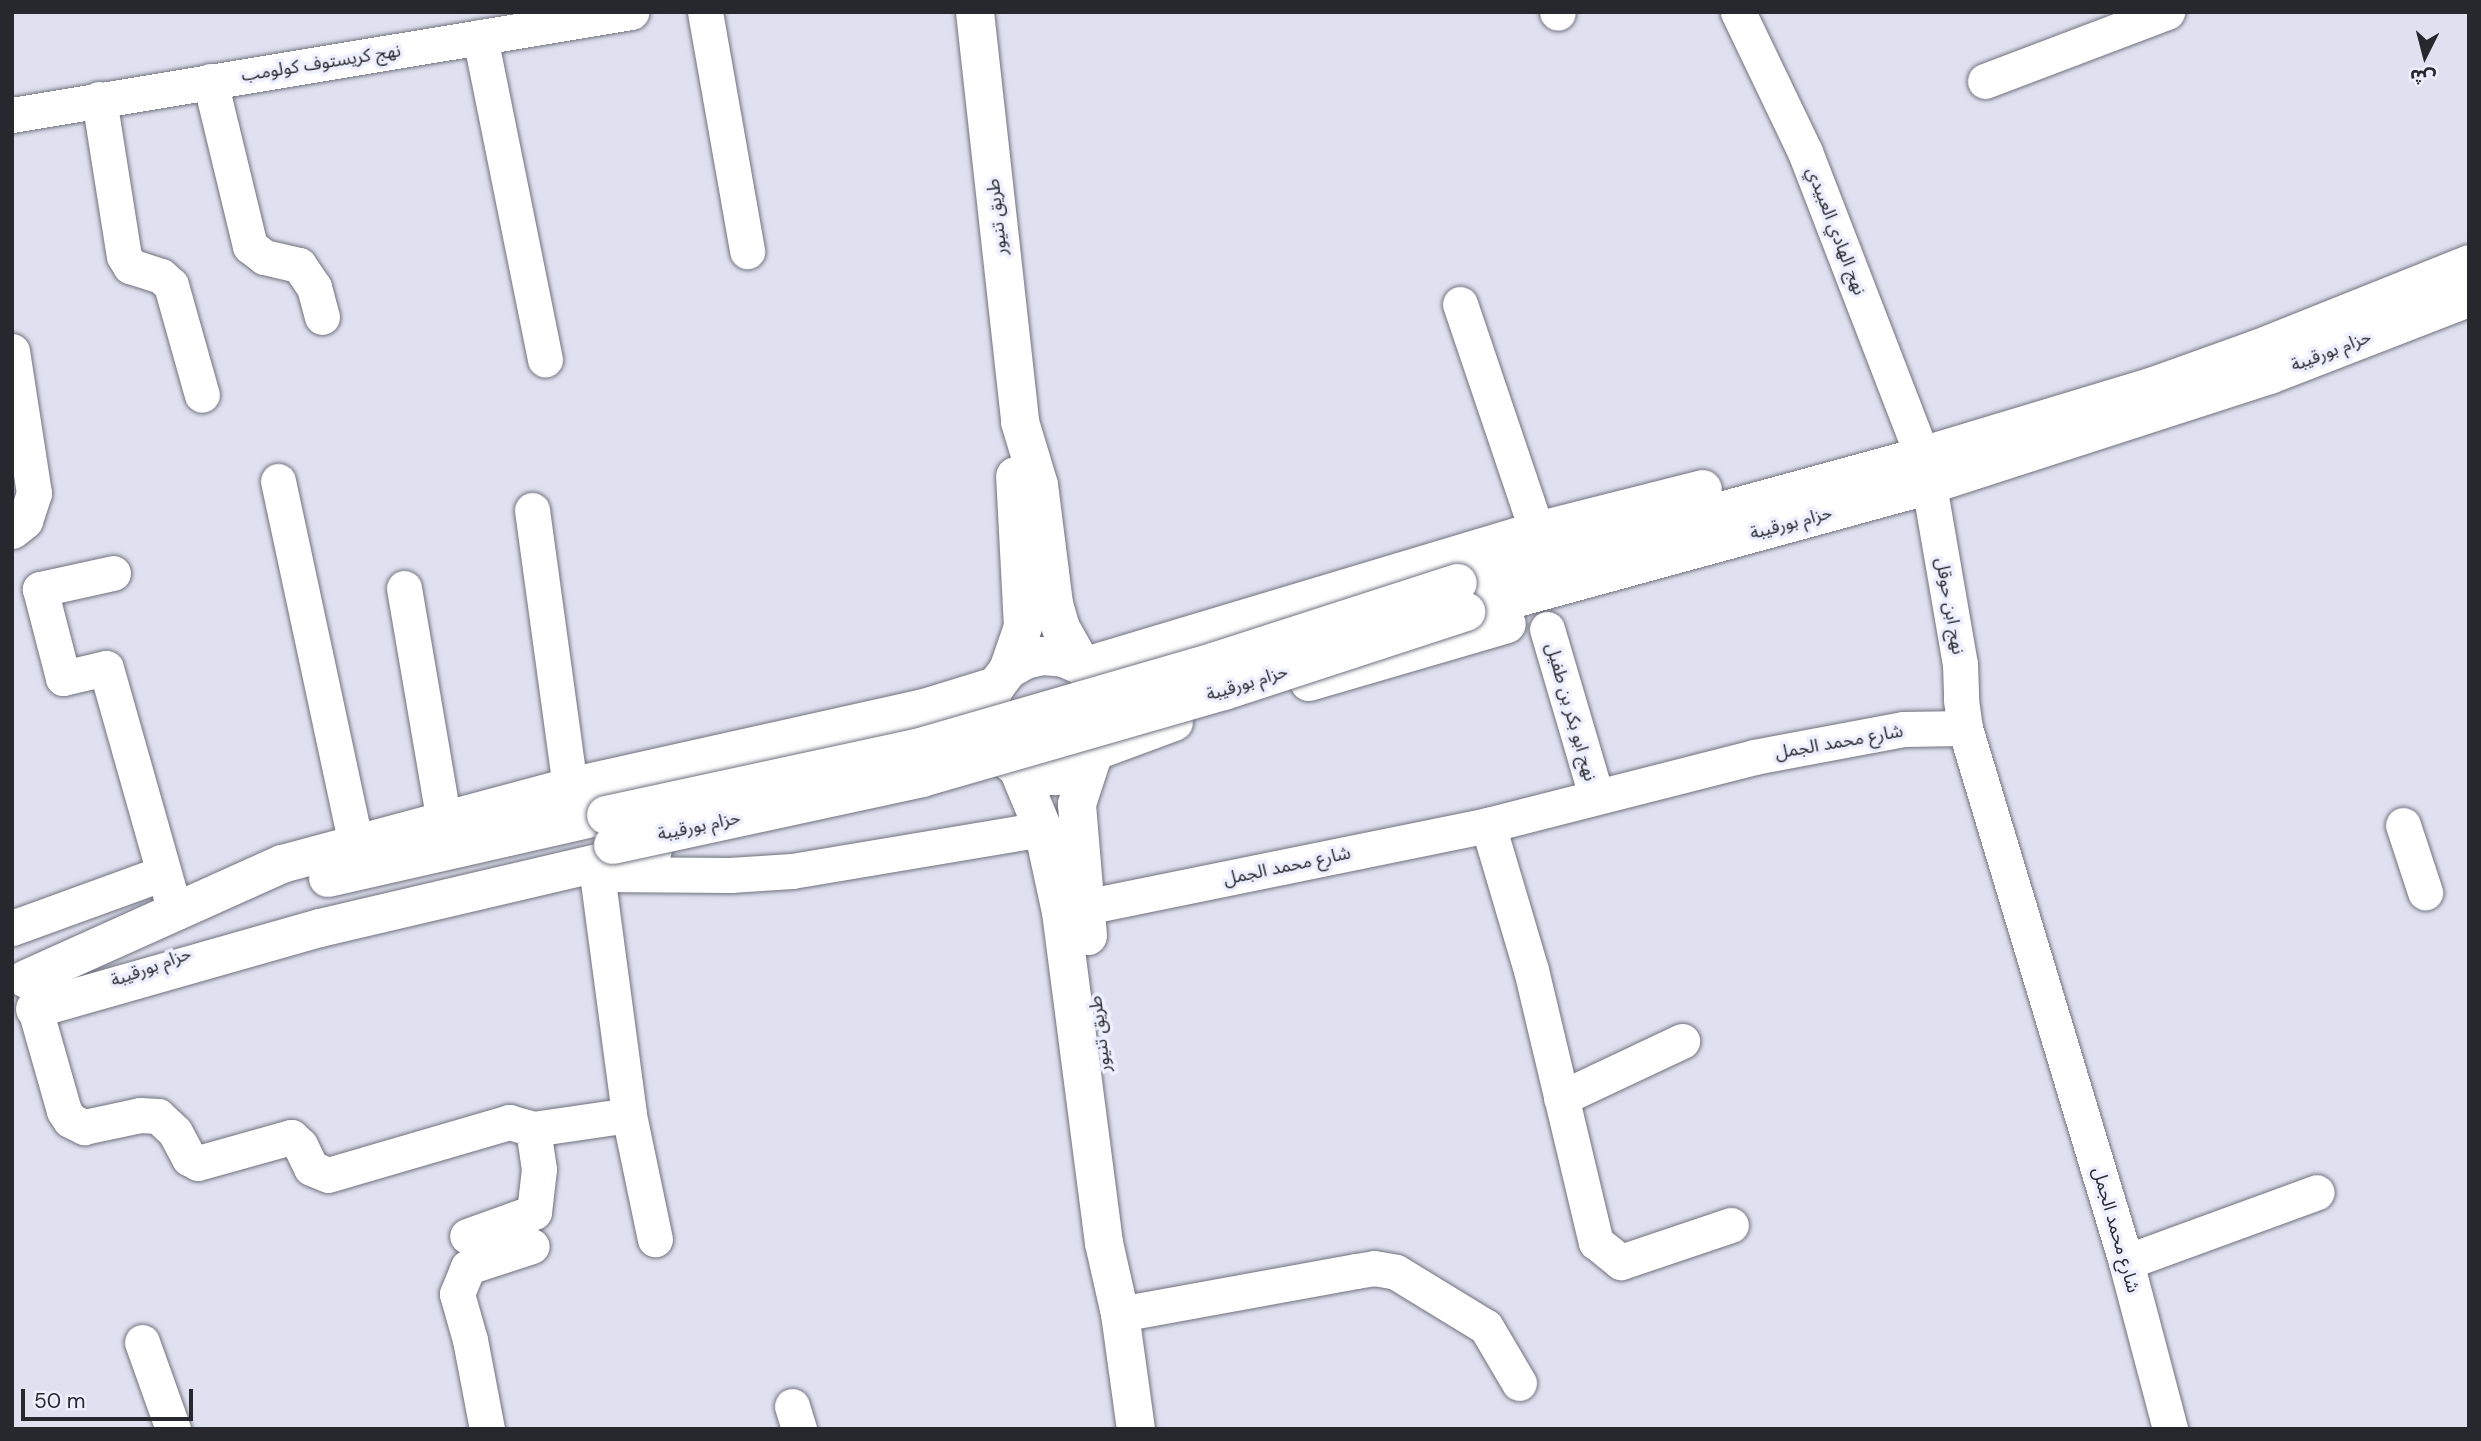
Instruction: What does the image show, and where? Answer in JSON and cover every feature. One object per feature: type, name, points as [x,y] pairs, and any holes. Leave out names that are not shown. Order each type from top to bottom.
[{"type":"main road","name":"طريق تنيور","points":[[975,12],[1020,422],[1039,485],[1054,604],[1061,628],[1083,667]]},
{"type":"main road","name":"حزام بورقيبة","points":[[1925,470],[2257,349],[2469,264]]},
{"type":"main road","name":"حزام بورقيبة","points":[[21,997],[307,883],[603,849],[917,748],[1216,661],[1462,598],[2258,379],[2469,298]]},
{"type":"main road","name":"طريق تنيور","points":[[1002,678],[1023,626],[1024,601],[1014,487],[1020,422]]},
{"type":"main road","points":[[1083,667],[1537,531],[1785,468],[1925,470]]},
{"type":"main road","points":[[1002,678],[989,703],[987,723],[993,741],[1003,757],[1018,769],[1037,776],[1056,776],[1076,770],[1095,754],[1159,726],[1833,531],[1925,470]]},
{"type":"main road","points":[[21,997],[175,912],[282,864],[570,787],[924,708],[1002,678],[1024,660],[1043,656],[1064,658],[1083,667],[1098,681],[1106,700],[1109,720],[1095,754]]},
{"type":"main road","name":"طريق تنيور","points":[[1095,754],[1077,804],[1085,907],[1122,1230],[1120,1314]]},
{"type":"main road","name":"طريق تنيور","points":[[1018,769],[1043,829],[1061,912],[1104,1243],[1120,1314],[1136,1429]]},
{"type":"main road","points":[[603,849],[929,794],[1018,769]]},
{"type":"street","name":"نهج كريستوف كولومب","points":[[12,115],[631,12]]},
{"type":"street","points":[[705,12],[747,251]]},
{"type":"street","name":"نهج الهادي العبيدي","points":[[1738,12],[1805,152],[1925,470]]},
{"type":"street","points":[[1985,81],[2127,19],[2167,12]]},
{"type":"street","points":[[480,37],[545,360]]},
{"type":"street","points":[[210,81],[250,246],[264,257],[299,265],[314,286],[322,317]]},
{"type":"street","points":[[99,99],[124,256],[130,266],[161,276],[171,285],[202,396]]},
{"type":"street","points":[[1460,303],[1537,531]]},
{"type":"street","points":[[12,351],[34,493],[25,521],[12,531]]},
{"type":"street","name":"نهج ابن حوقل","points":[[1925,470],[1961,664],[1961,700],[1965,728]]},
{"type":"street","points":[[278,481],[356,845]]},
{"type":"street","points":[[532,510],[570,787]]},
{"type":"street","points":[[113,573],[40,589],[63,678],[106,668],[175,912]]},
{"type":"street","points":[[404,588],[444,821]]},
{"type":"street","name":"نهج ابو بكر بن طفيل","points":[[1547,629],[1596,796]]},
{"type":"street","name":"شارع محمد الجمل","points":[[1085,907],[1488,825],[1781,751],[1903,729],[1965,728],[2126,1262],[2170,1429]]},
{"type":"street","points":[[1488,825],[1531,970],[1596,1242],[1621,1262],[1731,1225]]},
{"type":"street","points":[[2403,825],[2425,892]]},
{"type":"street","points":[[655,1239],[629,1115],[603,849],[730,875],[792,871],[1043,829]]},
{"type":"street","points":[[12,928],[163,873]]},
{"type":"street","points":[[21,997],[64,1111],[70,1120],[77,1125],[92,1127],[140,1115],[158,1116],[170,1127],[188,1158],[198,1163],[291,1137],[300,1145],[311,1168],[328,1175],[509,1122],[533,1129],[629,1115]]},
{"type":"street","points":[[1561,1098],[1682,1041]]},
{"type":"street","points":[[467,1236],[534,1212],[539,1169],[533,1129]]},
{"type":"street","points":[[2126,1262],[2317,1192]]},
{"type":"street","points":[[487,1429],[470,1340],[457,1294],[468,1267],[532,1246]]},
{"type":"street","points":[[1120,1314],[1374,1268],[1396,1272],[1486,1327],[1519,1383]]},
{"type":"street","points":[[142,1342],[173,1429]]}]
